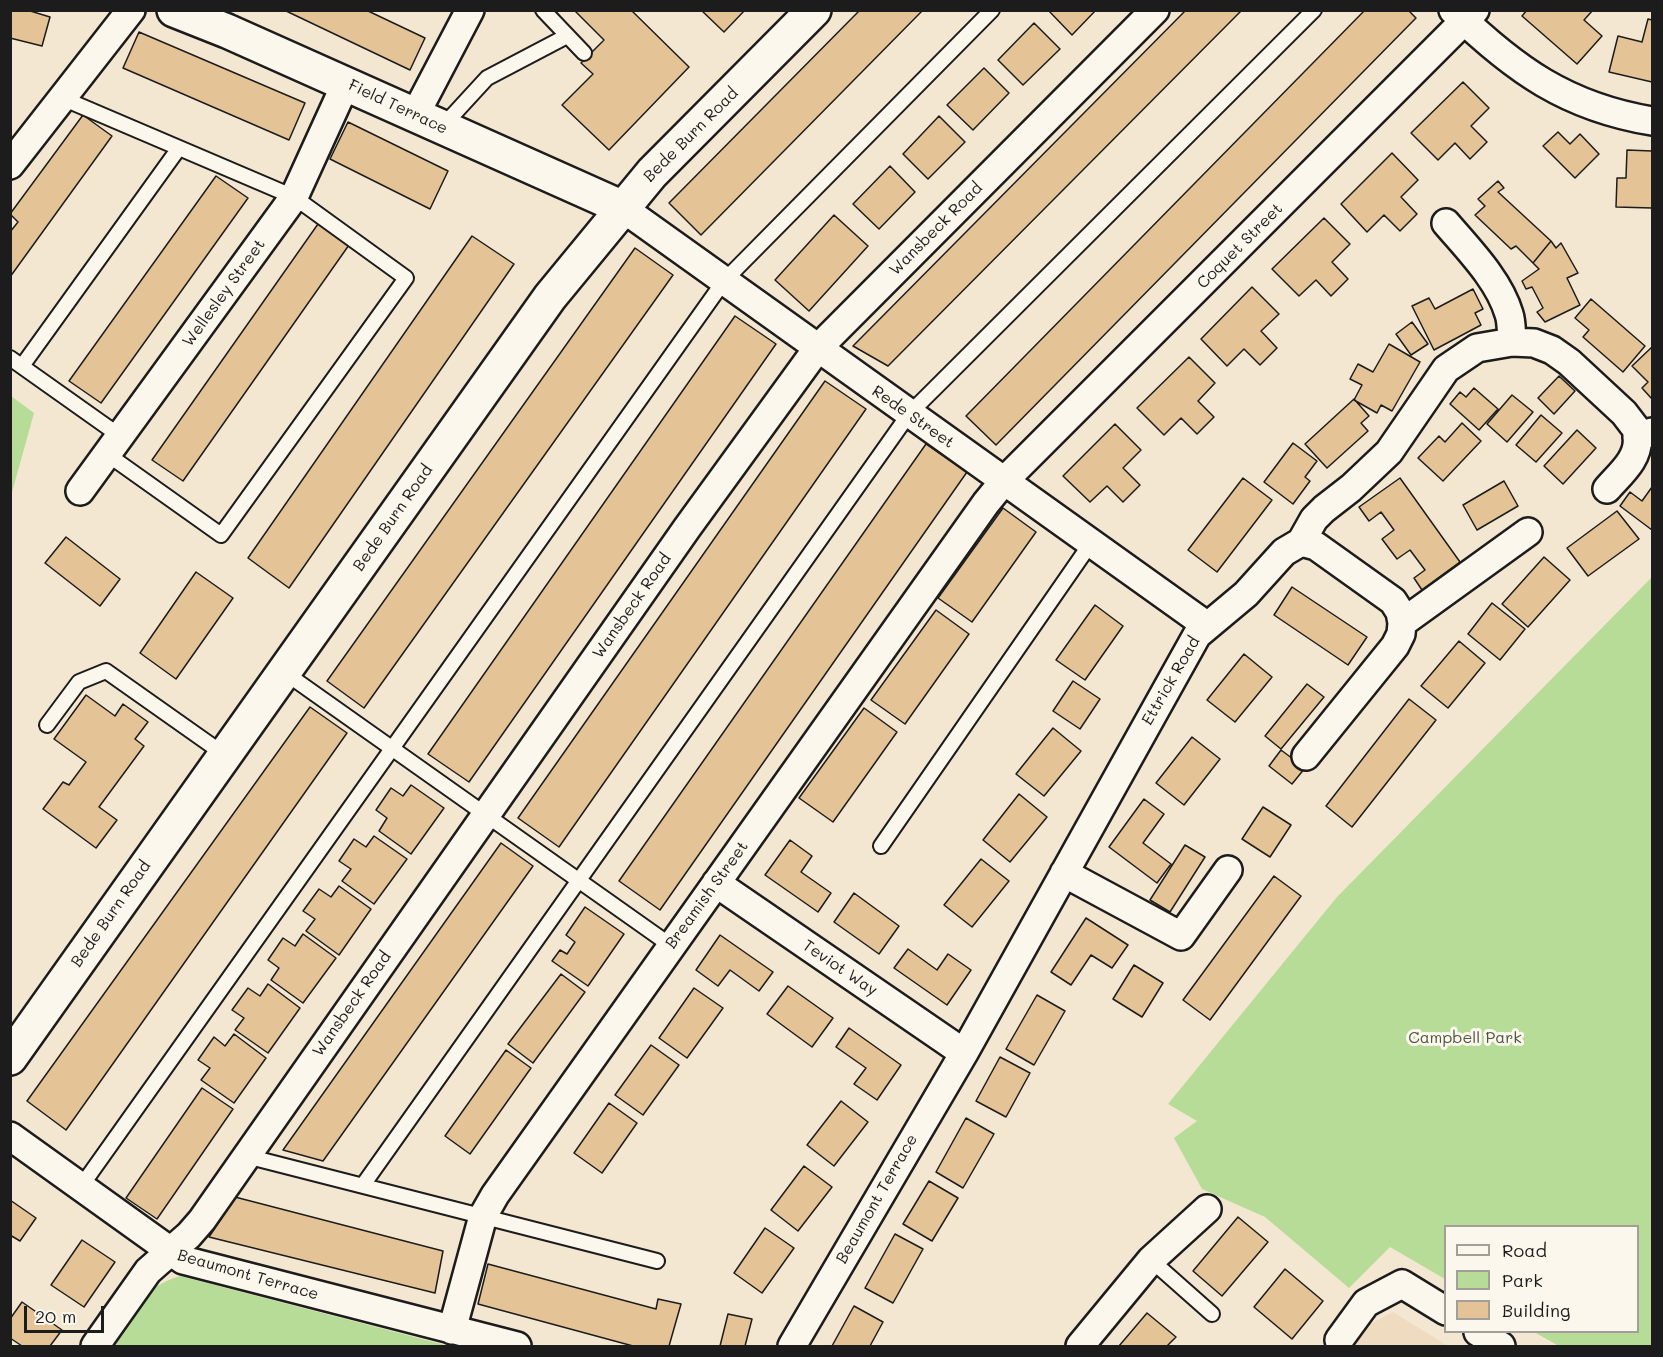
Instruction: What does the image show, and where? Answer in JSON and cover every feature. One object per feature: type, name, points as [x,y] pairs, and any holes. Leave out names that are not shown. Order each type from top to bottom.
[{"type":"main road","name":"Field Terrace","points":[[174,10],[346,83],[621,207]]},
{"type":"main road","name":"Bede Burn Road","points":[[10,1058],[550,297],[621,207],[814,10]]},
{"type":"street","points":[[10,165],[130,10]]},
{"type":"street","name":"Wansbeck Road","points":[[95,1347],[148,1271],[202,1220],[687,528],[817,349],[1155,10]]},
{"type":"street","points":[[429,122],[464,12]]},
{"type":"street","points":[[1464,14],[1509,60],[1564,96],[1595,108],[1653,121]]},
{"type":"street","name":"Coquet Street","points":[[1004,481],[1464,14]]},
{"type":"street","name":"Wellesley Street","points":[[80,490],[294,197],[346,83]]},
{"type":"street","name":"Rede Street","points":[[621,207],[1206,625]]},
{"type":"street","points":[[1446,223],[1480,264],[1503,298],[1510,316],[1512,342]]},
{"type":"street","points":[[1306,756],[1395,646],[1401,634],[1402,623],[1400,612],[1393,601],[1316,546],[1301,542],[1314,519],[1389,452],[1446,369],[1477,348],[1512,342],[1534,343],[1552,350],[1569,362],[1624,413],[1636,430],[1645,435],[1634,458],[1607,489]]},
{"type":"street","name":"Breamish Street","points":[[452,1330],[483,1216],[670,945],[963,534],[1004,481]]},
{"type":"street","points":[[1402,623],[1528,532]]},
{"type":"street","name":"Ettrick Road","points":[[964,1053],[1188,649],[1206,625],[1237,603],[1284,552],[1301,542]]},
{"type":"street","points":[[1064,873],[1181,936],[1228,870]]},
{"type":"street","name":"Teviot Way","points":[[716,883],[964,1053]]},
{"type":"street","name":"Beaumont Terrace","points":[[792,1347],[964,1053]]},
{"type":"street","name":"Beaumont Terrace","points":[[10,1136],[183,1260],[517,1347]]},
{"type":"street","points":[[1080,1347],[1151,1260],[1207,1209]]},
{"type":"street","points":[[1339,1340],[1366,1303],[1402,1284],[1444,1310]]},
{"type":"street","points":[[1480,1333],[1501,1347]]},
{"type":"lane","points":[[543,10],[584,53]]},
{"type":"lane","points":[[80,1188],[724,281],[992,10]]},
{"type":"lane","points":[[363,1185],[909,414],[1314,10]]},
{"type":"lane","points":[[429,122],[488,78],[567,36]]},
{"type":"lane","points":[[10,358],[221,535],[406,278],[294,197],[62,98]]},
{"type":"lane","points":[[22,366],[179,148]]},
{"type":"lane","points":[[881,846],[1091,543]]},
{"type":"lane","points":[[47,725],[79,682],[106,671],[225,755]]},
{"type":"lane","points":[[284,672],[670,945]]},
{"type":"lane","points":[[246,1156],[657,1261]]},
{"type":"lane","points":[[1151,1260],[1212,1314]]},
{"type":"shaded area","points":[[1393,1312],[1448,1346],[1351,1346],[1363,1328]]},
{"type":"green space","points":[[11,396],[34,413],[11,496]]},
{"type":"green space","name":"Campbell Park","points":[[1652,577],[1652,1346],[1559,1346],[1536,1333],[1639,1333],[1639,1225],[1444,1225],[1444,1278],[1390,1247],[1349,1288],[1265,1217],[1202,1189],[1174,1138],[1197,1121],[1168,1104],[1337,897]]},
{"type":"green space","points":[[180,1276],[449,1346],[104,1346],[144,1291]]},
{"type":"building","points":[[10,10],[27,10],[50,17],[42,46],[10,38]]},
{"type":"building","points":[[284,10],[366,10],[425,38],[410,70]]},
{"type":"building","points":[[574,10],[631,10],[689,67],[609,150],[562,105],[593,74],[581,63],[604,40]]},
{"type":"building","points":[[701,10],[745,10],[724,32]]},
{"type":"building","points":[[860,10],[923,10],[701,235],[669,203]]},
{"type":"building","points":[[1048,10],[1096,10],[1072,35]]},
{"type":"building","points":[[1186,10],[1242,10],[888,366],[853,346]]},
{"type":"building","points":[[1365,10],[1408,10],[1416,18],[996,445],[966,416]]},
{"type":"building","points":[[1527,10],[1593,10],[1584,20],[1602,36],[1577,64],[1522,16]]},
{"type":"building","points":[[1648,19],[1652,20],[1652,82],[1609,72],[1618,36],[1642,42]]},
{"type":"building","points":[[1034,23],[1060,49],[1023,85],[998,60]]},
{"type":"building","points":[[139,32],[305,103],[289,140],[123,68]]},
{"type":"building","points":[[984,68],[1009,93],[973,130],[947,105]]},
{"type":"building","points":[[1463,82],[1489,108],[1471,126],[1487,142],[1470,159],[1455,143],[1438,160],[1411,133]]},
{"type":"building","points":[[83,115],[112,136],[10,277],[10,232],[18,222],[10,214]]},
{"type":"building","points":[[939,116],[965,142],[928,179],[903,154]]},
{"type":"building","points":[[348,122],[448,171],[430,209],[330,159]]},
{"type":"building","points":[[1558,132],[1570,144],[1580,134],[1599,154],[1575,178],[1543,146]]},
{"type":"building","points":[[1627,150],[1652,151],[1652,208],[1616,207],[1617,178],[1626,178]]},
{"type":"building","points":[[1392,153],[1418,180],[1401,197],[1417,214],[1400,231],[1384,215],[1367,232],[1341,204]]},
{"type":"building","points":[[890,166],[915,192],[879,229],[853,204]]},
{"type":"building","points":[[216,176],[248,198],[101,403],[69,381]]},
{"type":"building","points":[[1498,181],[1504,188],[1498,192],[1551,241],[1533,263],[1516,246],[1511,249],[1475,215],[1485,206],[1478,199]]},
{"type":"building","points":[[834,215],[868,246],[809,311],[775,280]]},
{"type":"building","points":[[1324,218],[1350,244],[1332,262],[1348,279],[1331,296],[1316,280],[1299,296],[1272,269]]},
{"type":"building","points":[[318,224],[349,245],[183,481],[152,460]]},
{"type":"building","points":[[472,236],[514,264],[289,588],[248,558]]},
{"type":"building","points":[[1551,241],[1556,248],[1561,243],[1578,273],[1567,278],[1580,305],[1545,322],[1537,312],[1543,308],[1532,287],[1526,289],[1522,281],[1539,269],[1533,263]]},
{"type":"building","points":[[635,248],[673,275],[364,708],[327,681]]},
{"type":"building","points":[[1252,287],[1279,314],[1261,331],[1277,348],[1260,365],[1244,349],[1227,366],[1201,339]]},
{"type":"building","points":[[1473,289],[1483,309],[1475,313],[1481,325],[1434,350],[1412,306],[1429,298],[1435,309]]},
{"type":"building","points":[[1591,299],[1645,346],[1623,372],[1583,337],[1589,330],[1575,318]]},
{"type":"building","points":[[735,316],[776,344],[469,782],[428,754]]},
{"type":"building","points":[[1412,322],[1428,344],[1411,355],[1396,334]]},
{"type":"building","points":[[1389,344],[1420,362],[1392,411],[1381,405],[1377,413],[1354,400],[1362,385],[1350,379],[1358,364],[1373,372]]},
{"type":"building","points":[[1652,347],[1652,399],[1642,388],[1648,382],[1632,366]]},
{"type":"building","points":[[1189,357],[1215,383],[1198,401],[1214,417],[1197,434],[1181,418],[1164,435],[1137,408]]},
{"type":"building","points":[[1559,376],[1575,391],[1554,414],[1538,398]]},
{"type":"building","points":[[825,381],[866,409],[559,847],[518,818]]},
{"type":"building","points":[[1474,388],[1498,409],[1479,430],[1450,404],[1460,392],[1466,397]]},
{"type":"building","points":[[1512,395],[1533,412],[1507,442],[1487,424]]},
{"type":"building","points":[[1354,399],[1369,416],[1361,423],[1368,431],[1327,468],[1305,444]]},
{"type":"building","points":[[1541,415],[1562,433],[1536,462],[1516,445]]},
{"type":"building","points":[[1462,423],[1481,441],[1443,481],[1418,458],[1439,436],[1445,442]]},
{"type":"building","points":[[1115,424],[1141,450],[1123,468],[1140,485],[1123,502],[1107,486],[1090,502],[1063,476]]},
{"type":"building","points":[[1577,430],[1596,448],[1563,484],[1544,466]]},
{"type":"building","points":[[1293,443],[1317,461],[1305,477],[1310,481],[1293,504],[1264,482]]},
{"type":"building","points":[[926,444],[967,472],[660,910],[619,881]]},
{"type":"building","points":[[1243,478],[1272,500],[1217,572],[1188,550]]},
{"type":"building","points":[[1400,478],[1460,562],[1422,590],[1414,578],[1425,570],[1410,550],[1397,559],[1382,539],[1394,530],[1381,512],[1369,521],[1359,507]]},
{"type":"building","points":[[1504,481],[1518,506],[1477,530],[1463,505]]},
{"type":"building","points":[[1652,487],[1652,530],[1620,506],[1630,492],[1642,501]]},
{"type":"building","points":[[1003,508],[1036,532],[972,622],[938,598]]},
{"type":"building","points":[[1617,511],[1639,539],[1588,576],[1567,548]]},
{"type":"building","points":[[66,537],[120,579],[100,606],[45,563]]},
{"type":"building","points":[[1544,557],[1570,580],[1528,627],[1502,604]]},
{"type":"building","points":[[196,572],[233,598],[176,679],[140,653]]},
{"type":"building","points":[[1292,587],[1367,637],[1348,665],[1274,615]]},
{"type":"building","points":[[1492,603],[1525,629],[1500,660],[1468,634]]},
{"type":"building","points":[[1095,605],[1123,626],[1085,680],[1056,660]]},
{"type":"building","points":[[936,610],[969,634],[905,724],[871,700]]},
{"type":"building","points":[[1459,641],[1485,663],[1448,708],[1421,686]]},
{"type":"building","points":[[1244,654],[1272,677],[1235,722],[1207,700]]},
{"type":"building","points":[[1073,681],[1100,699],[1080,729],[1053,711]]},
{"type":"building","points":[[1307,684],[1324,697],[1281,749],[1265,736]]},
{"type":"building","points":[[86,695],[115,716],[123,704],[148,722],[135,739],[144,746],[99,807],[117,820],[96,848],[43,809],[63,782],[69,785],[86,762],[54,739]]},
{"type":"building","points":[[1409,699],[1436,720],[1352,827],[1326,806]]},
{"type":"building","points":[[310,707],[347,733],[66,1130],[27,1101]]},
{"type":"building","points":[[864,708],[897,732],[833,822],[799,798]]},
{"type":"building","points":[[1053,728],[1081,751],[1044,796],[1016,774]]},
{"type":"building","points":[[1192,737],[1220,759],[1184,805],[1156,783]]},
{"type":"building","points":[[1281,750],[1305,768],[1292,784],[1269,766]]},
{"type":"building","points":[[411,785],[444,808],[411,854],[379,831],[387,818],[376,810],[391,788],[403,796]]},
{"type":"building","points":[[1019,794],[1047,817],[1010,862],[983,840]]},
{"type":"building","points":[[1144,799],[1164,814],[1143,843],[1171,864],[1157,883],[1109,847]]},
{"type":"building","points":[[1263,807],[1291,825],[1270,857],[1242,839]]},
{"type":"building","points":[[374,836],[407,859],[374,904],[342,881],[351,869],[339,861],[354,839],[366,847]]},
{"type":"building","points":[[790,840],[812,856],[801,872],[831,893],[818,912],[765,875]]},
{"type":"building","points":[[501,843],[533,866],[323,1161],[283,1150]]},
{"type":"building","points":[[1185,845],[1205,857],[1170,912],[1150,900]]},
{"type":"building","points":[[981,859],[1009,881],[972,927],[944,905]]},
{"type":"building","points":[[1274,876],[1301,896],[1210,1020],[1183,1000]]},
{"type":"building","points":[[339,886],[371,909],[339,955],[306,931],[315,919],[303,911],[319,889],[331,897]]},
{"type":"building","points":[[854,893],[899,926],[879,954],[834,922]]},
{"type":"building","points":[[585,907],[624,934],[588,986],[552,961],[560,950],[567,954],[575,942],[566,935]]},
{"type":"building","points":[[1086,918],[1128,945],[1112,968],[1091,955],[1071,985],[1051,972]]},
{"type":"building","points":[[303,934],[336,958],[303,1003],[271,980],[279,968],[268,960],[283,938],[295,946]]},
{"type":"building","points":[[720,935],[773,972],[759,991],[730,970],[718,986],[696,970]]},
{"type":"building","points":[[908,949],[937,970],[948,954],[971,970],[947,1005],[894,968]]},
{"type":"building","points":[[1134,965],[1163,983],[1142,1017],[1113,999]]},
{"type":"building","points":[[561,974],[585,992],[533,1063],[508,1044]]},
{"type":"building","points":[[268,984],[300,1008],[268,1053],[235,1030],[244,1018],[232,1010],[248,988],[260,996]]},
{"type":"building","points":[[788,986],[833,1018],[812,1047],[767,1014]]},
{"type":"building","points":[[694,988],[723,1008],[687,1058],[659,1038]]},
{"type":"building","points":[[1037,995],[1065,1011],[1034,1065],[1006,1049]]},
{"type":"building","points":[[849,1028],[901,1065],[877,1100],[854,1084],[866,1068],[836,1047]]},
{"type":"building","points":[[234,1034],[266,1058],[234,1103],[201,1080],[210,1068],[198,1060],[214,1037],[225,1046]]},
{"type":"building","points":[[651,1045],[679,1065],[643,1115],[615,1095]]},
{"type":"building","points":[[506,1050],[531,1068],[470,1154],[445,1136]]},
{"type":"building","points":[[1000,1057],[1030,1073],[1006,1117],[976,1101]]},
{"type":"building","points":[[202,1088],[233,1109],[157,1219],[126,1198]]},
{"type":"building","points":[[841,1101],[868,1122],[834,1166],[807,1145]]},
{"type":"building","points":[[609,1103],[637,1123],[602,1173],[574,1153]]},
{"type":"building","points":[[966,1118],[994,1134],[963,1188],[936,1172]]},
{"type":"building","points":[[804,1166],[832,1187],[798,1231],[771,1210]]},
{"type":"building","points":[[929,1181],[958,1198],[932,1241],[903,1224]]},
{"type":"building","points":[[235,1197],[443,1251],[435,1293],[209,1237]]},
{"type":"building","points":[[10,1200],[36,1218],[20,1241],[10,1235]]},
{"type":"building","points":[[1238,1217],[1268,1242],[1222,1296],[1193,1271]]},
{"type":"building","points":[[765,1228],[794,1248],[762,1293],[734,1273]]},
{"type":"building","points":[[895,1234],[923,1249],[893,1303],[865,1288]]},
{"type":"building","points":[[82,1240],[115,1262],[84,1307],[51,1285]]},
{"type":"building","points":[[488,1264],[656,1309],[658,1299],[681,1304],[669,1346],[633,1346],[478,1304]]},
{"type":"building","points":[[1285,1269],[1323,1301],[1292,1339],[1254,1307]]},
{"type":"building","points":[[22,1302],[62,1330],[50,1346],[22,1346],[10,1338],[10,1319]]},
{"type":"building","points":[[854,1306],[883,1322],[870,1346],[832,1346]]},
{"type":"building","points":[[1147,1313],[1176,1337],[1167,1346],[1119,1346]]},
{"type":"building","points":[[728,1314],[752,1319],[745,1346],[720,1346]]}]
